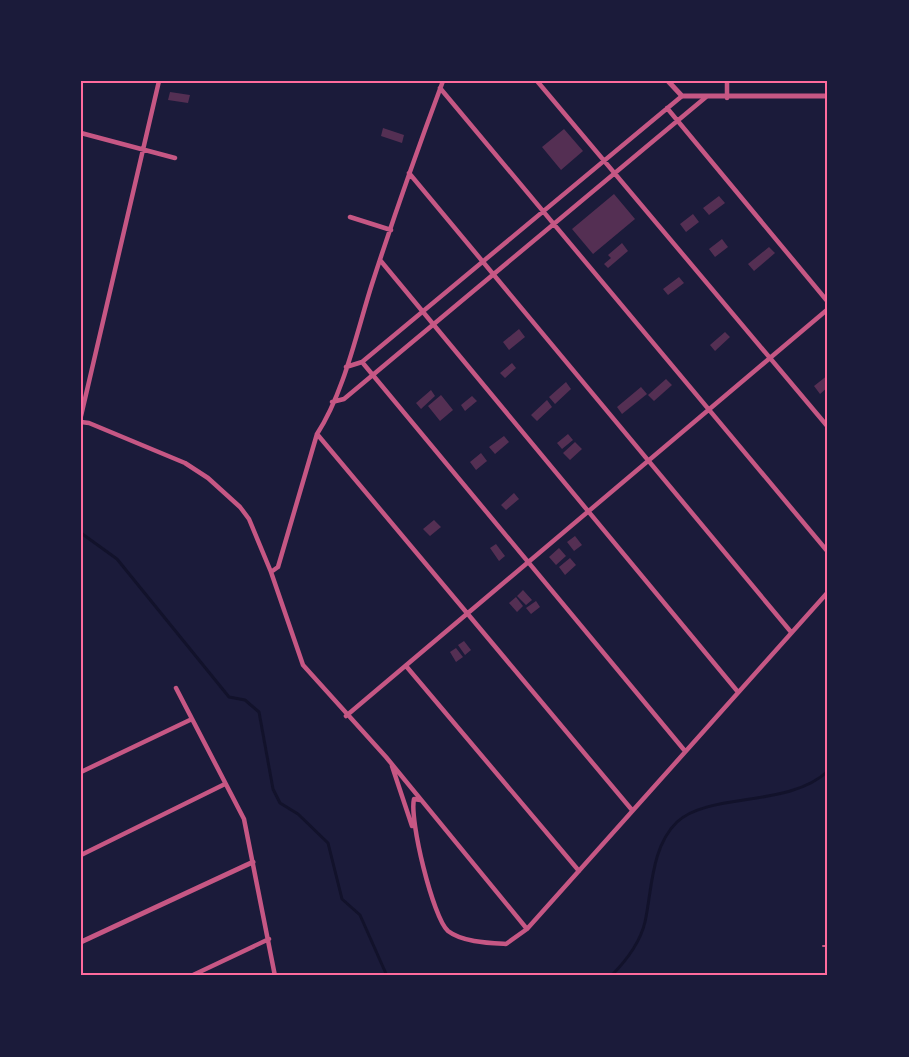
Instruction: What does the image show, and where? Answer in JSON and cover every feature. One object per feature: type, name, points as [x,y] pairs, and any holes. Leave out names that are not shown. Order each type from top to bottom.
[{"type":"street","points":[[81,416],[159,81]]},
{"type":"street","points":[[271,572],[278,567],[317,434],[326,420],[346,367],[409,173],[443,81]]},
{"type":"street","points":[[537,81],[828,428]]},
{"type":"street","points":[[668,81],[682,96]]},
{"type":"street","points":[[726,81],[727,98]]},
{"type":"street","points":[[440,88],[828,552]]},
{"type":"street","points":[[346,367],[362,362],[682,96],[727,98],[828,96]]},
{"type":"street","points":[[332,402],[344,399],[706,97]]},
{"type":"street","points":[[667,108],[828,302]]},
{"type":"street","points":[[81,133],[175,158]]},
{"type":"street","points":[[409,173],[791,632]]},
{"type":"street","points":[[350,217],[391,230]]},
{"type":"street","points":[[380,260],[738,692]]},
{"type":"street","points":[[346,716],[828,309]]},
{"type":"street","points":[[362,362],[685,751]]},
{"type":"street","points":[[81,422],[89,423],[184,463],[208,478],[230,496],[249,519],[271,572],[303,665],[391,764],[527,929]]},
{"type":"street","points":[[317,434],[632,810]]},
{"type":"street","points":[[391,764],[415,831],[440,920],[447,930],[458,937],[506,944],[527,929],[828,592]]},
{"type":"street","points":[[406,666],[579,871]]},
{"type":"street","points":[[176,688],[244,819],[275,976]]},
{"type":"street","points":[[81,772],[192,719]]},
{"type":"street","points":[[81,855],[225,784]]},
{"type":"street","points":[[415,831],[413,804],[414,799],[421,800]]},
{"type":"street","points":[[81,942],[253,862]]},
{"type":"street","points":[[191,976],[269,939]]},
{"type":"building","points":[[170,92],[190,95],[188,103],[168,100]]},
{"type":"building","points":[[383,128],[404,135],[402,143],[381,136]]},
{"type":"building","points":[[564,129],[583,151],[561,170],[542,147]]},
{"type":"building","points":[[614,194],[635,219],[593,254],[572,229]]},
{"type":"building","points":[[719,196],[725,203],[709,215],[703,208]]},
{"type":"building","points":[[693,214],[699,222],[686,232],[680,224]]},
{"type":"building","points":[[722,239],[728,247],[715,257],[709,249]]},
{"type":"building","points":[[622,243],[628,251],[608,268],[604,264],[611,258],[608,255]]},
{"type":"building","points":[[769,247],[775,253],[754,271],[748,264]]},
{"type":"building","points":[[679,277],[684,283],[668,295],[663,289]]},
{"type":"building","points":[[519,329],[525,337],[509,350],[503,342]]},
{"type":"building","points":[[725,332],[730,337],[715,351],[710,345]]},
{"type":"building","points":[[512,363],[516,368],[505,378],[500,373]]},
{"type":"building","points":[[828,375],[828,387],[820,394],[814,386]]},
{"type":"building","points":[[666,379],[672,385],[654,401],[648,395]]},
{"type":"building","points":[[566,382],[571,389],[555,404],[549,397]]},
{"type":"building","points":[[641,387],[647,394],[622,414],[617,407]]},
{"type":"building","points":[[431,390],[435,396],[421,409],[416,403]]},
{"type":"building","points":[[441,395],[453,410],[440,421],[428,406]]},
{"type":"building","points":[[472,396],[477,401],[465,411],[461,405]]},
{"type":"building","points":[[547,400],[552,407],[537,421],[531,415]]},
{"type":"building","points":[[568,434],[573,440],[562,449],[557,443]]},
{"type":"building","points":[[504,436],[509,442],[495,454],[489,447]]},
{"type":"building","points":[[575,442],[582,449],[570,460],[563,453]]},
{"type":"building","points":[[481,453],[487,461],[476,470],[470,462]]},
{"type":"building","points":[[514,493],[519,499],[506,510],[501,505]]},
{"type":"building","points":[[434,520],[441,527],[430,536],[423,529]]},
{"type":"building","points":[[575,536],[582,545],[574,551],[567,542]]},
{"type":"building","points":[[496,544],[505,556],[499,561],[490,548]]},
{"type":"building","points":[[559,548],[566,556],[556,565],[549,557]]},
{"type":"building","points":[[570,558],[576,565],[565,575],[559,567]]},
{"type":"building","points":[[523,590],[532,600],[526,605],[517,596]]},
{"type":"building","points":[[516,597],[523,606],[517,612],[509,603]]},
{"type":"building","points":[[536,601],[540,607],[531,614],[526,608]]},
{"type":"building","points":[[464,641],[471,650],[465,655],[458,645]]},
{"type":"building","points":[[456,648],[463,657],[456,662],[450,652]]},
{"type":"waterway","points":[[81,533],[117,559],[229,697],[245,700],[259,712],[273,789],[280,803],[298,814],[328,843],[342,899],[360,915],[387,976]]},
{"type":"waterway","points":[[611,976],[627,958],[640,937],[645,922],[657,856],[668,832],[677,822],[691,813],[709,807],[792,790],[812,783],[828,771]]}]
